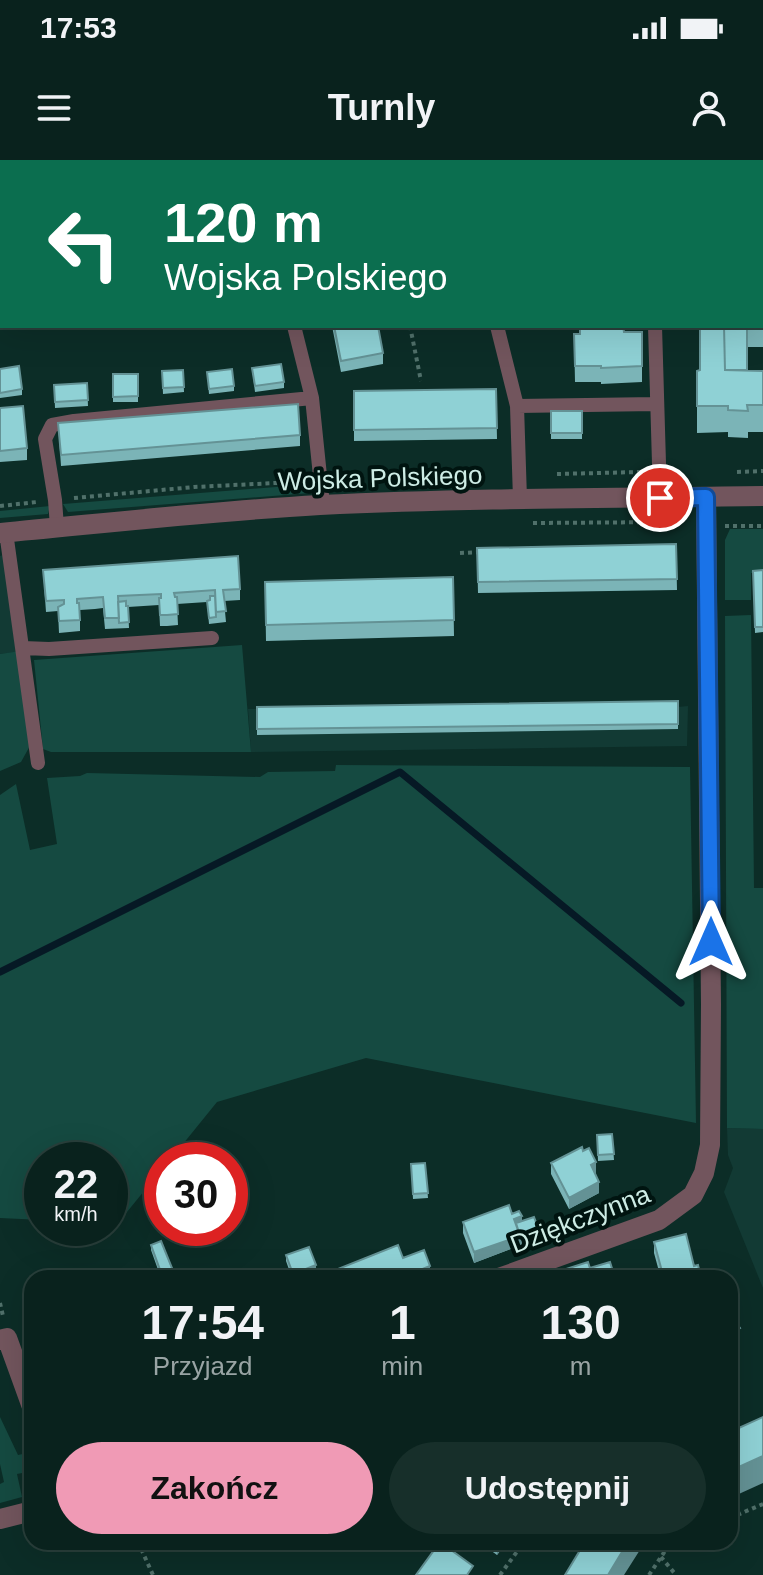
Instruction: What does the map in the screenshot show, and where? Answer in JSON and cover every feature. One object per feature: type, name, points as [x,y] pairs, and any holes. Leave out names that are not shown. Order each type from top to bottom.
[{"type":"street","name":"Wojska Polskiego","points":[[3,532],[323,505],[763,496]]},
{"type":"street","name":"Dziękczynna","points":[[521,1270],[659,1220],[693,1195],[704,1173],[710,1145],[711,989],[706,497]]},
{"type":"street","points":[[0,1340],[7,1338],[24,1385]]},
{"type":"street","points":[[0,1519],[24,1513]]},
{"type":"lane","points":[[294,328],[312,398],[323,505]]},
{"type":"lane","points":[[498,328],[517,406],[520,499]]},
{"type":"lane","points":[[655,328],[660,498]]},
{"type":"lane","points":[[57,527],[45,439],[52,425],[312,398]]},
{"type":"lane","points":[[517,406],[656,404]]},
{"type":"lane","points":[[3,532],[38,763]]},
{"type":"lane","points":[[23,648],[212,638]]},
{"type":"path","points":[[410,328],[421,381]]},
{"type":"path","points":[[520,524],[679,522],[685,527]]},
{"type":"path","points":[[724,526],[763,526]]},
{"type":"path","points":[[460,553],[491,552]]},
{"type":"path","points":[[738,1515],[763,1504]]},
{"type":"path","points":[[142,1550],[153,1575]]},
{"type":"path","points":[[500,1575],[518,1550]]},
{"type":"path","points":[[649,1575],[666,1550]]},
{"type":"path","points":[[661,1557],[676,1575]]},
{"type":"shaded area","points":[[3,555],[16,652],[0,654],[0,556]]},
{"type":"shaded area","points":[[678,704],[678,707],[688,706],[687,746],[251,752],[248,709]]},
{"type":"shaded area","points":[[727,1128],[763,1129],[763,1288],[724,1192],[733,1168],[728,1155]]},
{"type":"green space","points":[[314,484],[310,493],[68,512],[63,504]]},
{"type":"green space","points":[[50,506],[48,514],[0,518],[0,511]]},
{"type":"green space","points":[[730,529],[763,529],[763,573],[751,573],[751,600],[725,600],[725,540]]},
{"type":"green space","points":[[751,615],[754,888],[763,888],[763,1129],[727,1128],[725,616]]},
{"type":"green space","points":[[242,645],[251,752],[51,752],[43,749],[34,660]]},
{"type":"green space","points":[[20,651],[31,744],[21,762],[0,771],[0,654]]},
{"type":"green space","points":[[336,765],[690,767],[696,1123],[366,1058],[217,1102],[185,1142],[144,1142],[144,1191],[128,1211],[128,1142],[24,1142],[24,1219],[0,1218],[0,795],[16,784],[30,850],[57,844],[47,778],[87,773],[260,777],[268,772],[335,771]]},
{"type":"green space","points":[[0,1417],[18,1455],[24,1454],[24,1473],[17,1474],[22,1497],[0,1503],[0,1484],[4,1482],[0,1464]]},
{"type":"building","points":[[334,328],[378,328],[383,353],[341,361]]},
{"type":"building","points":[[580,328],[623,328],[624,332],[642,332],[642,366],[575,366],[574,334],[580,334]]},
{"type":"building","points":[[700,328],[724,328],[725,370],[763,371],[763,405],[747,405],[748,411],[728,410],[728,406],[697,406],[697,371],[700,370]]},
{"type":"building","points":[[724,328],[747,328],[747,370],[725,370]]},
{"type":"building","points":[[281,364],[284,382],[255,386],[252,368]]},
{"type":"building","points":[[19,366],[22,389],[0,393],[0,369]]},
{"type":"building","points":[[232,369],[234,386],[209,389],[207,372]]},
{"type":"building","points":[[183,370],[184,387],[163,388],[162,371]]},
{"type":"building","points":[[113,374],[138,374],[138,396],[113,397]]},
{"type":"building","points":[[87,383],[88,400],[55,402],[54,385]]},
{"type":"building","points":[[496,389],[497,428],[354,430],[354,391]]},
{"type":"building","points":[[298,404],[300,435],[61,455],[58,423]]},
{"type":"building","points":[[23,406],[27,448],[0,451],[0,408]]},
{"type":"building","points":[[551,411],[582,411],[582,433],[551,433]]},
{"type":"building","points":[[676,544],[677,579],[478,582],[477,548]]},
{"type":"building","points":[[238,556],[240,589],[223,590],[226,611],[216,612],[215,590],[174,593],[178,614],[167,615],[160,615],[161,594],[118,596],[119,618],[105,618],[103,597],[77,599],[80,620],[59,621],[58,607],[64,604],[64,600],[46,601],[43,570]]},
{"type":"building","points":[[763,570],[763,627],[755,627],[753,571]]},
{"type":"building","points":[[453,577],[454,620],[266,625],[265,582]]},
{"type":"building","points":[[210,596],[215,596],[216,617],[209,618],[207,601]]},
{"type":"building","points":[[126,601],[129,622],[119,623],[118,602]]},
{"type":"building","points":[[678,701],[678,724],[257,729],[257,707]]},
{"type":"building","points":[[612,1134],[614,1154],[598,1155],[597,1135]]},
{"type":"building","points":[[582,1147],[583,1151],[589,1148],[596,1162],[591,1165],[599,1182],[569,1198],[551,1163]]},
{"type":"building","points":[[425,1163],[428,1193],[413,1194],[411,1164]]},
{"type":"building","points":[[509,1205],[512,1214],[519,1211],[522,1216],[514,1219],[520,1236],[474,1252],[463,1222]]},
{"type":"building","points":[[534,1217],[540,1233],[520,1240],[516,1223]]},
{"type":"building","points":[[686,1234],[694,1266],[698,1265],[699,1270],[662,1270],[654,1242]]},
{"type":"building","points":[[398,1245],[403,1258],[424,1250],[430,1266],[420,1270],[336,1270]]},
{"type":"building","points":[[151,1246],[163,1246],[173,1270],[160,1270]]},
{"type":"building","points":[[309,1247],[316,1265],[292,1270],[286,1255]]},
{"type":"building","points":[[588,1262],[590,1270],[563,1270]]},
{"type":"building","points":[[610,1262],[612,1270],[591,1270]]},
{"type":"building","points":[[763,1417],[763,1456],[738,1467],[738,1428]]},
{"type":"building","points":[[434,1550],[451,1550],[473,1566],[467,1575],[416,1575]]},
{"type":"building","points":[[580,1550],[623,1550],[608,1575],[565,1575]]},
{"type":"waterway","points":[[0,972],[400,772],[681,1003]]},
{"type":"route","points":[[660,498],[706,497],[711,942]]}]
